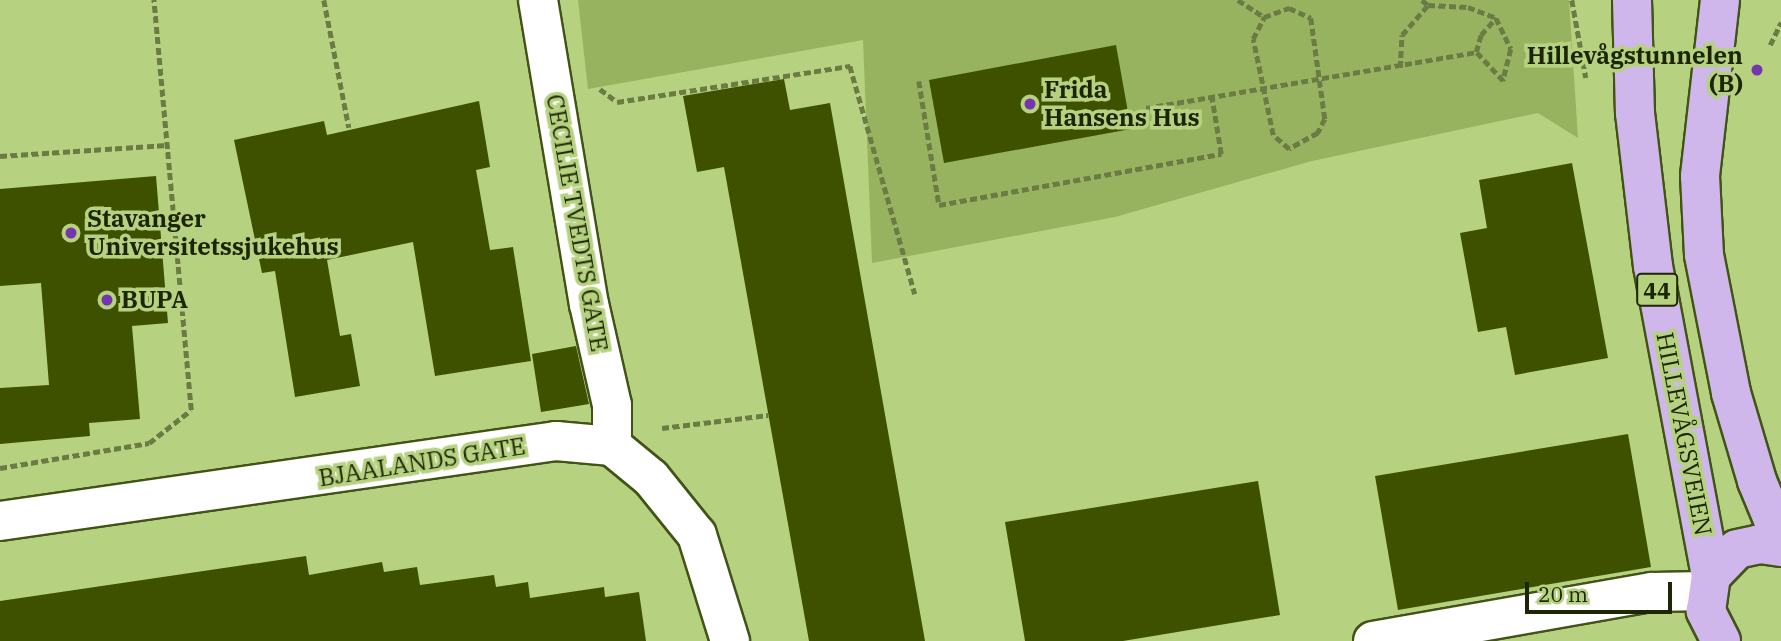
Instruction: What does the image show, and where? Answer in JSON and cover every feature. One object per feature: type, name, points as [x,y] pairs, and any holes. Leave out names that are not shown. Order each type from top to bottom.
[{"type":"main road","name":"HILLEVÅGSVEIEN","points":[[1632,0],[1635,113],[1653,266],[1708,584]]},
{"type":"main road","name":"44","points":[[1720,0],[1702,149],[1704,255],[1731,393],[1757,481],[1781,539]]},
{"type":"main road","points":[[1708,584],[1737,550],[1760,544],[1781,547]]},
{"type":"main road","name":"44","points":[[1708,584],[1706,611],[1721,641]]},
{"type":"street","name":"CECILIE TVEDTS GATE","points":[[538,0],[589,303],[612,405],[612,446]]},
{"type":"street","name":"BJAALANDS GATE","points":[[0,521],[556,441],[612,446]]},
{"type":"street","points":[[612,446],[650,478],[697,535],[730,641]]},
{"type":"street","points":[[1373,641],[1708,584]]},
{"type":"path","points":[[0,468],[149,443],[191,410],[154,0]]},
{"type":"path","points":[[324,0],[349,128]]},
{"type":"path","points":[[1238,0],[1264,17]]},
{"type":"path","points":[[1289,8],[1311,18],[1325,119],[1318,133],[1289,149],[1273,135],[1253,39],[1264,17],[1289,8],[1293,0]]},
{"type":"path","points":[[1422,0],[1428,5],[1468,7],[1496,18],[1511,49],[1503,81],[1476,52]]},
{"type":"path","points":[[1400,68],[1402,35],[1428,5]]},
{"type":"path","points":[[1476,52],[1481,35],[1496,18]]},
{"type":"path","points":[[1770,44],[1781,22]]},
{"type":"path","points":[[1146,108],[1212,99],[1320,77],[1400,68],[1476,52]]},
{"type":"path","points":[[617,102],[850,66],[915,294]]},
{"type":"path","points":[[919,80],[939,205],[1222,154],[1212,99]]},
{"type":"path","points":[[0,156],[167,145]]},
{"type":"path","points":[[651,430],[768,415]]},
{"type":"green space","points":[[578,0],[1569,0],[1578,138],[1538,113],[1312,161],[1115,217],[872,263],[863,40],[588,89]]},
{"type":"building","name":"Frida Hansens Hus","points":[[1116,45],[1131,129],[944,163],[929,80]]},
{"type":"building","points":[[784,79],[790,110],[830,103],[925,641],[809,641],[724,167],[697,172],[683,96]]},
{"type":"building","points":[[479,101],[490,167],[476,170],[490,250],[513,247],[531,361],[435,376],[413,242],[327,260],[340,336],[351,334],[360,386],[295,397],[275,271],[262,273],[234,140],[324,121],[327,135]]},
{"type":"building","points":[[1572,163],[1608,358],[1515,375],[1506,327],[1478,332],[1460,233],[1487,228],[1479,180]]},
{"type":"building","name":"BUPA","points":[[156,176],[168,323],[132,326],[140,419],[89,423],[90,436],[0,444],[0,388],[49,385],[41,283],[0,286],[0,189]]},
{"type":"building","points":[[576,346],[589,404],[541,412],[532,354]]},
{"type":"building","points":[[1628,434],[1651,567],[1398,610],[1375,476]]},
{"type":"building","points":[[1258,481],[1280,615],[1123,641],[1025,641],[1005,522]]},
{"type":"building","points":[[306,556],[309,575],[382,562],[384,572],[417,567],[420,585],[494,575],[496,587],[528,582],[530,598],[604,587],[605,597],[639,592],[646,641],[0,641],[0,601]]},
{"type":"place","name":"Hillevågstunnelen (B)","points":[[1757,70]]},
{"type":"place","name":"Frida Hansens Hus","points":[[1030,104]]},
{"type":"place","name":"Stavanger Universitetssjukehus","points":[[71,233]]},
{"type":"place","name":"BUPA","points":[[107,300]]}]
